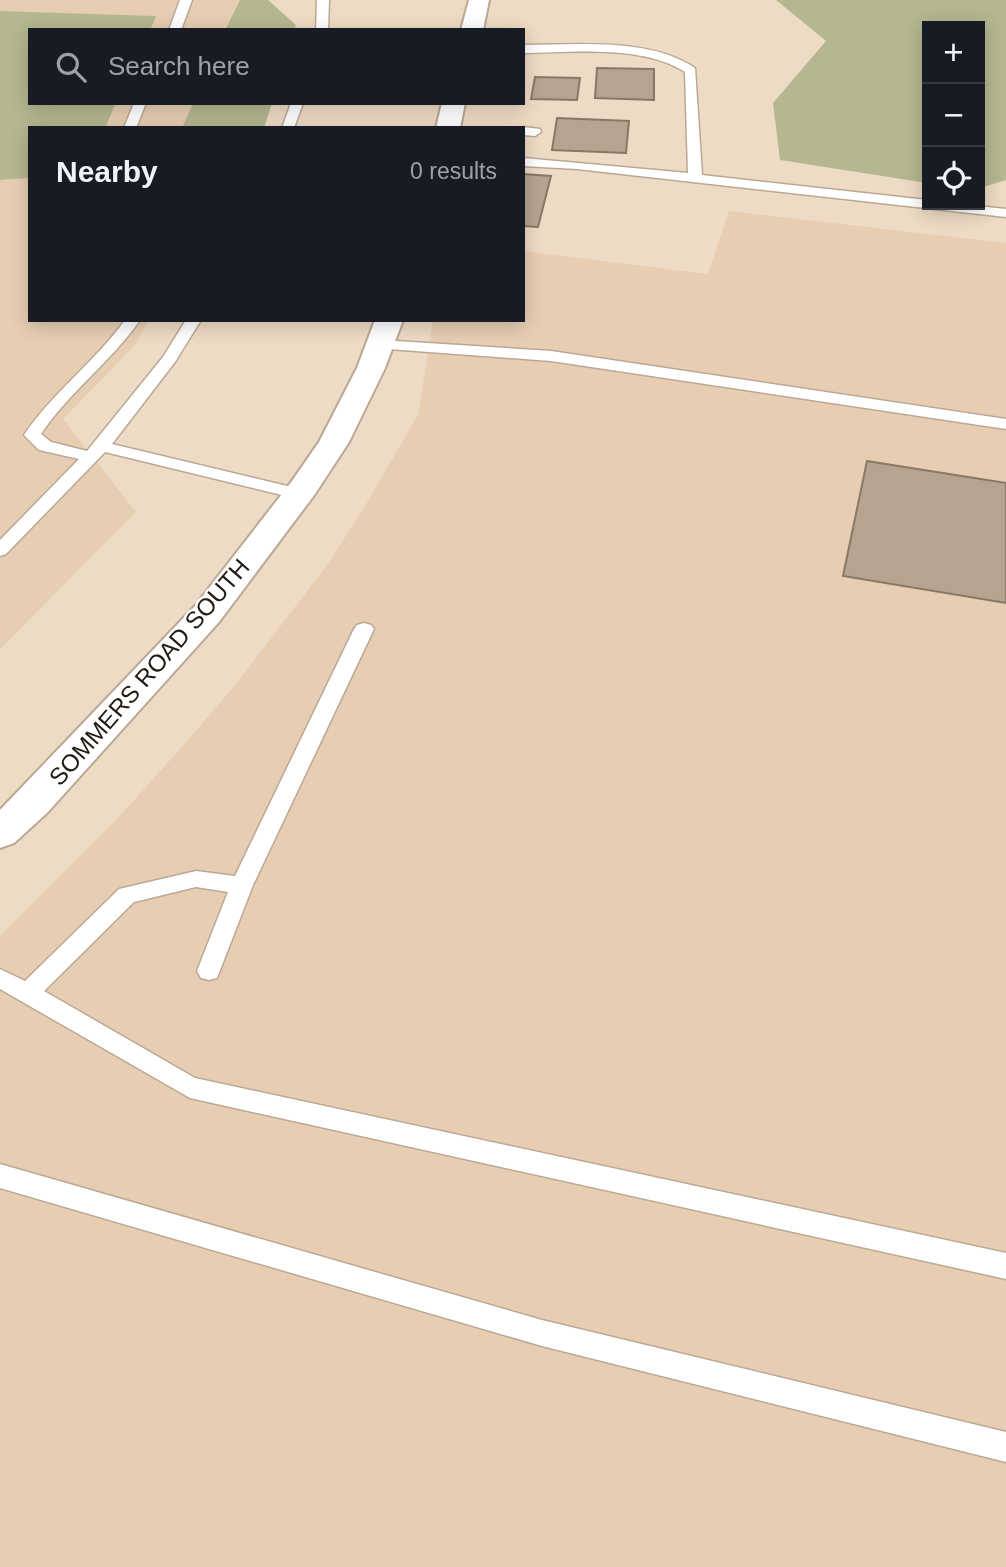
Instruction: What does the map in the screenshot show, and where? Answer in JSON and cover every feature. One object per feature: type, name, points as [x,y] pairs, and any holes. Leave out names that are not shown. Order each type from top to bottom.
[{"type":"street","points":[[472,28],[479,0]]},
{"type":"street","points":[[448,126],[454,105]]},
{"type":"street","name":"SOMMERS ROAD SOUTH","points":[[0,833],[52,782],[207,614],[299,494],[334,442],[371,368],[384,333]]},
{"type":"lane","points":[[175,28],[186,0]]},
{"type":"lane","points":[[322,28],[323,0]]},
{"type":"lane","points":[[525,49],[633,52],[682,61],[691,71],[695,178]]},
{"type":"lane","points":[[131,126],[139,105]]},
{"type":"lane","points":[[289,126],[296,105]]},
{"type":"lane","points":[[525,162],[577,165],[922,203]]},
{"type":"lane","points":[[980,210],[1006,213]]},
{"type":"lane","points":[[132,322],[120,342],[43,415],[32,435],[45,446],[96,451],[299,494]]},
{"type":"lane","points":[[0,550],[96,451],[169,359],[193,322]]},
{"type":"lane","points":[[384,333],[1006,424]]},
{"type":"lane","points":[[209,971],[242,885],[364,629]]},
{"type":"lane","points":[[26,994],[127,895],[196,878],[242,885]]},
{"type":"lane","points":[[0,978],[190,1087],[1006,1266]]},
{"type":"lane","points":[[0,1176],[542,1333],[1006,1447]]},
{"type":"shaded area","points":[[0,0],[240,0],[226,28],[151,28],[155,16],[0,11]]},
{"type":"shaded area","points":[[115,105],[192,105],[183,126],[106,126]]},
{"type":"shaded area","points":[[28,178],[28,322],[148,322],[135,345],[63,419],[136,512],[0,649],[0,180]]},
{"type":"shaded area","points":[[729,211],[1006,243],[1006,1567],[0,1567],[0,936],[117,819],[180,749],[236,684],[327,565],[418,415],[433,322],[525,322],[525,251],[708,274]]},
{"type":"green space","points":[[240,0],[268,0],[296,25],[295,28],[226,28]]},
{"type":"green space","points":[[776,0],[1006,0],[1006,180],[985,186],[985,21],[922,21],[922,182],[780,160],[773,103],[826,41]]},
{"type":"green space","points":[[0,11],[156,16],[151,28],[28,28],[28,105],[115,105],[106,126],[28,126],[28,178],[0,180]]},
{"type":"green space","points":[[192,105],[271,105],[265,126],[183,126]]},
{"type":"building","points":[[597,68],[654,69],[654,100],[595,98]]},
{"type":"building","points":[[535,77],[580,78],[577,100],[531,99]]},
{"type":"building","points":[[557,118],[629,121],[626,153],[552,150]]},
{"type":"building","points":[[525,174],[551,176],[538,227],[525,226]]},
{"type":"building","points":[[867,461],[1006,483],[1006,603],[843,576]]}]
